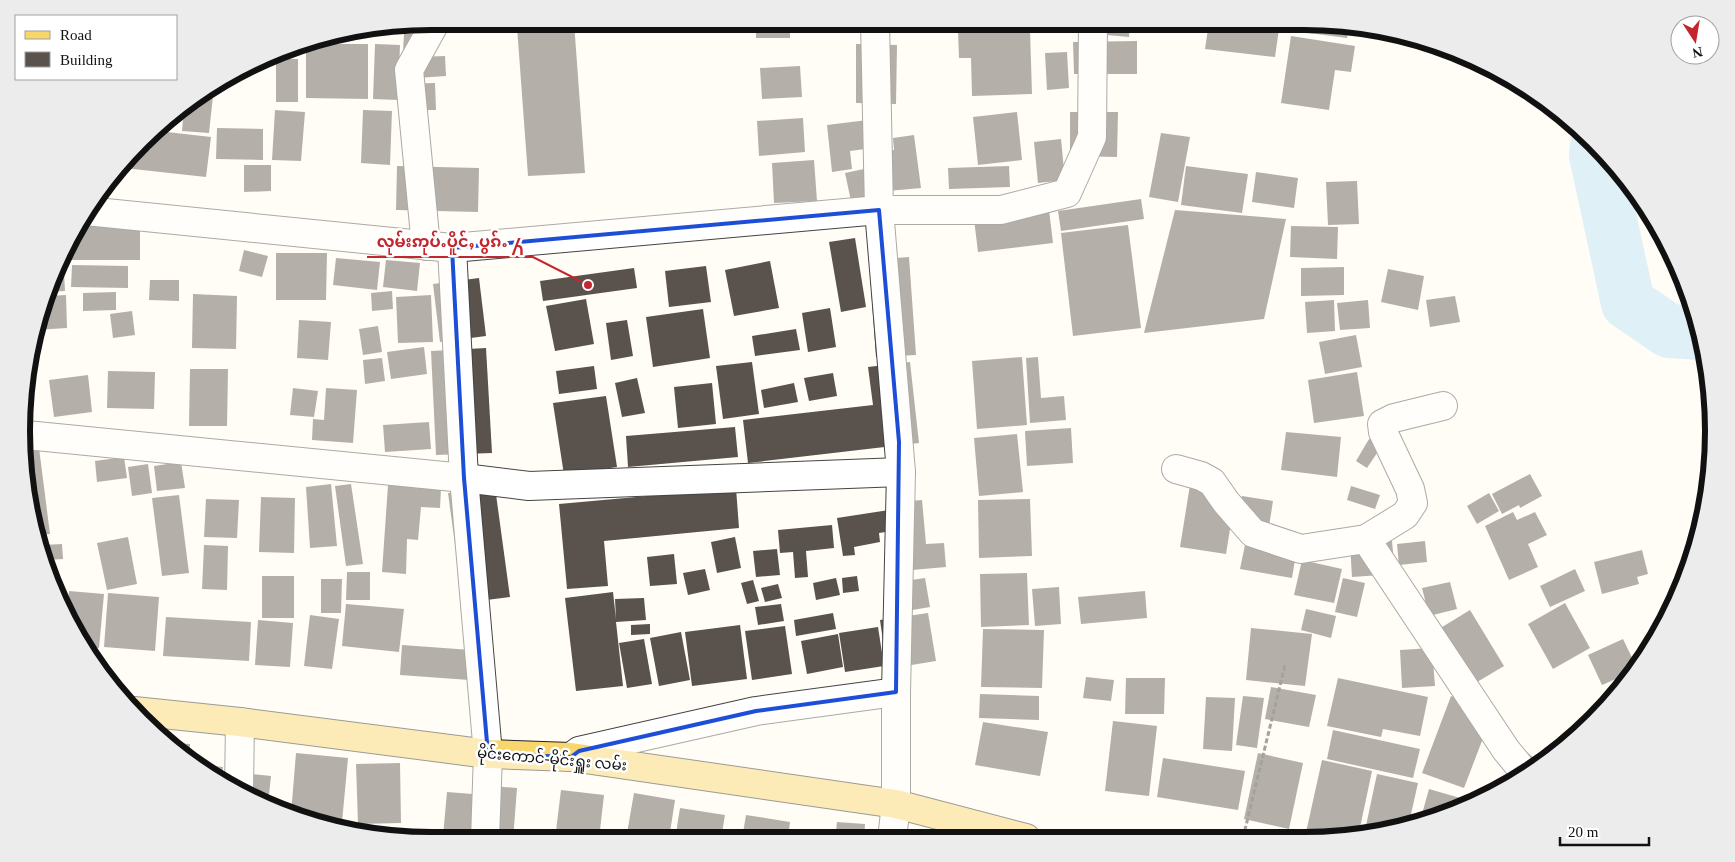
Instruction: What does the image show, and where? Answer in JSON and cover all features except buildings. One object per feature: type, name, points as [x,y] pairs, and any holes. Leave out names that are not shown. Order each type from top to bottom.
[{"type":"main road","name":"မိုင်းကောင်-မိုင်းရှူး လမ်း","points":[[145,712],[240,722],[488,754],[571,757],[896,804],[1003,832]]},
{"type":"street","points":[[431,30],[409,70],[439,247],[464,478],[488,754],[485,832]]},
{"type":"street","points":[[875,30],[879,210],[901,472],[896,692],[896,804],[893,832]]},
{"type":"street","points":[[95,212],[439,247],[879,210],[1001,210],[1067,193],[1092,137],[1093,30]]},
{"type":"street","points":[[1176,469],[1201,476],[1212,482],[1226,502],[1253,533],[1301,550],[1366,539],[1405,515],[1413,503],[1410,489],[1382,432],[1382,424],[1394,418],[1443,406]]},
{"type":"street","points":[[30,435],[529,486],[901,472]]},
{"type":"street","points":[[1366,539],[1506,750],[1521,768]]},
{"type":"street","points":[[571,757],[579,751],[756,712],[896,692]]},
{"type":"street","points":[[239,783],[240,722]]},
{"type":"path","points":[[1244,832],[1286,665]]},
{"type":"highlighted area","points":[[879,210],[899,442],[896,692],[756,711],[579,751],[571,757],[488,754],[464,478],[452,248]]},
{"type":"waterway","points":[[1596,157],[1628,303],[1669,331],[1692,333]]},
{"type":"place","name":"လုမ်းဢုပ်ႉပိူင်ႇ ပွၵ်ႉ ႓","points":[[588,285]]}]
